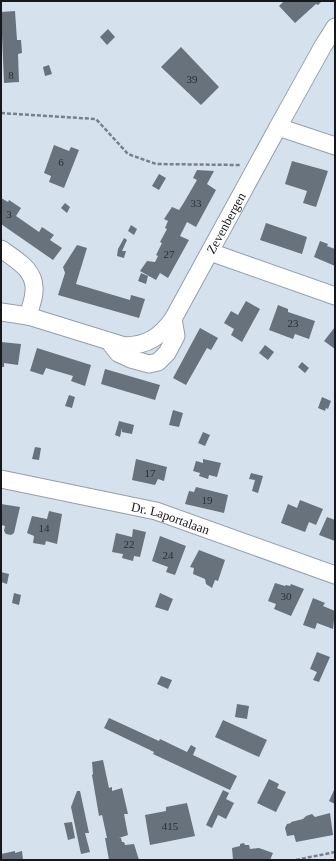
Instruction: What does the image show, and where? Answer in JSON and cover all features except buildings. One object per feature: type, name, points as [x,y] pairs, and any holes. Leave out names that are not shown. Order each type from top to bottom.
[{"type":"street","name":"Zevenbergen","points":[[1,312],[28,316],[125,346],[136,346],[162,334],[174,319],[322,46],[335,27]]},
{"type":"street","points":[[278,127],[335,146]]},
{"type":"street","points":[[1,249],[26,267],[33,281],[34,291],[28,316]]},
{"type":"street","points":[[210,252],[335,296]]},
{"type":"street","name":"Zevenbergen","points":[[110,342],[118,353],[131,359],[149,364],[158,362],[167,353],[176,336],[174,319]]},
{"type":"street","name":"Dr. Laportalaan","points":[[1,479],[156,511],[335,575]]},
{"type":"path","points":[[1,113],[96,119],[128,154],[156,164],[257,166]]},
{"type":"path","points":[[296,860],[335,852]]}]
